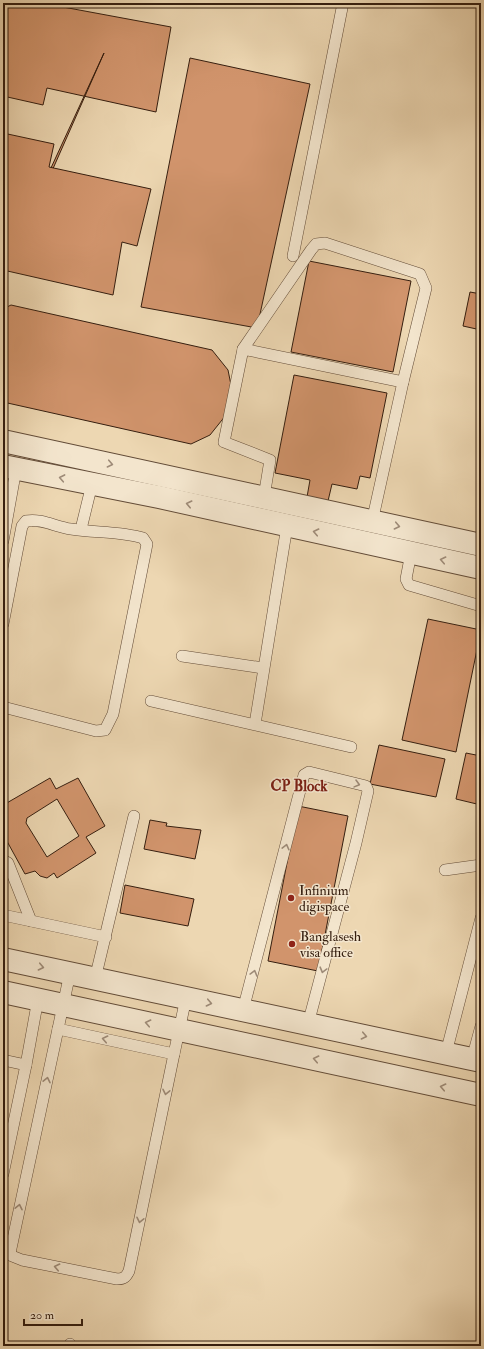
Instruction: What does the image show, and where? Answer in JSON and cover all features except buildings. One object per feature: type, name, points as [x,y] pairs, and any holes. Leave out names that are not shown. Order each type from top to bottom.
[{"type":"street","points":[[3,441],[481,545]]},
{"type":"street","points":[[10,467],[481,568]]},
{"type":"street","points":[[242,516],[257,496]]},
{"type":"street","points":[[3,959],[477,1060]]},
{"type":"street","points":[[3,992],[481,1095]]},
{"type":"lane","points":[[293,256],[343,3]]},
{"type":"lane","points":[[257,496],[270,460],[224,442],[243,349],[311,250],[316,244],[325,243],[420,274],[424,280],[426,288],[403,382],[372,522]]},
{"type":"lane","points":[[243,349],[403,382]]},
{"type":"lane","points":[[3,541],[10,467]]},
{"type":"lane","points":[[81,530],[92,484]]},
{"type":"lane","points":[[3,624],[22,526],[26,521],[33,519],[72,529],[133,535],[143,538],[147,544],[110,722],[105,730],[96,731],[3,707]]},
{"type":"lane","points":[[255,724],[287,526]]},
{"type":"lane","points":[[411,553],[406,579],[409,585],[481,606]]},
{"type":"lane","points":[[182,656],[263,668]]},
{"type":"lane","points":[[151,701],[351,747]]},
{"type":"lane","points":[[243,1010],[304,775],[309,772],[366,786],[368,791],[356,843],[308,1024]]},
{"type":"lane","points":[[95,979],[134,816]]},
{"type":"lane","points":[[3,860],[8,863],[31,921]]},
{"type":"lane","points":[[445,870],[481,865]]},
{"type":"lane","points":[[3,915],[106,937]]},
{"type":"lane","points":[[446,1053],[481,918]]},
{"type":"lane","points":[[70,973],[10,1253],[12,1256],[22,1260],[117,1279],[123,1279],[126,1277],[129,1271],[186,998]]},
{"type":"lane","points":[[3,1174],[38,999]]},
{"type":"lane","points":[[477,1060],[481,1026]]},
{"type":"lane","points":[[58,1029],[174,1054]]},
{"type":"lane","points":[[3,1060],[26,1065]]},
{"type":"place","name":"Infinium digispace","points":[[291,898]]},
{"type":"place","name":"Banglasesh visa office","points":[[292,944]]},
{"type":"district","name":"CP Block","points":[[299,786]]}]
